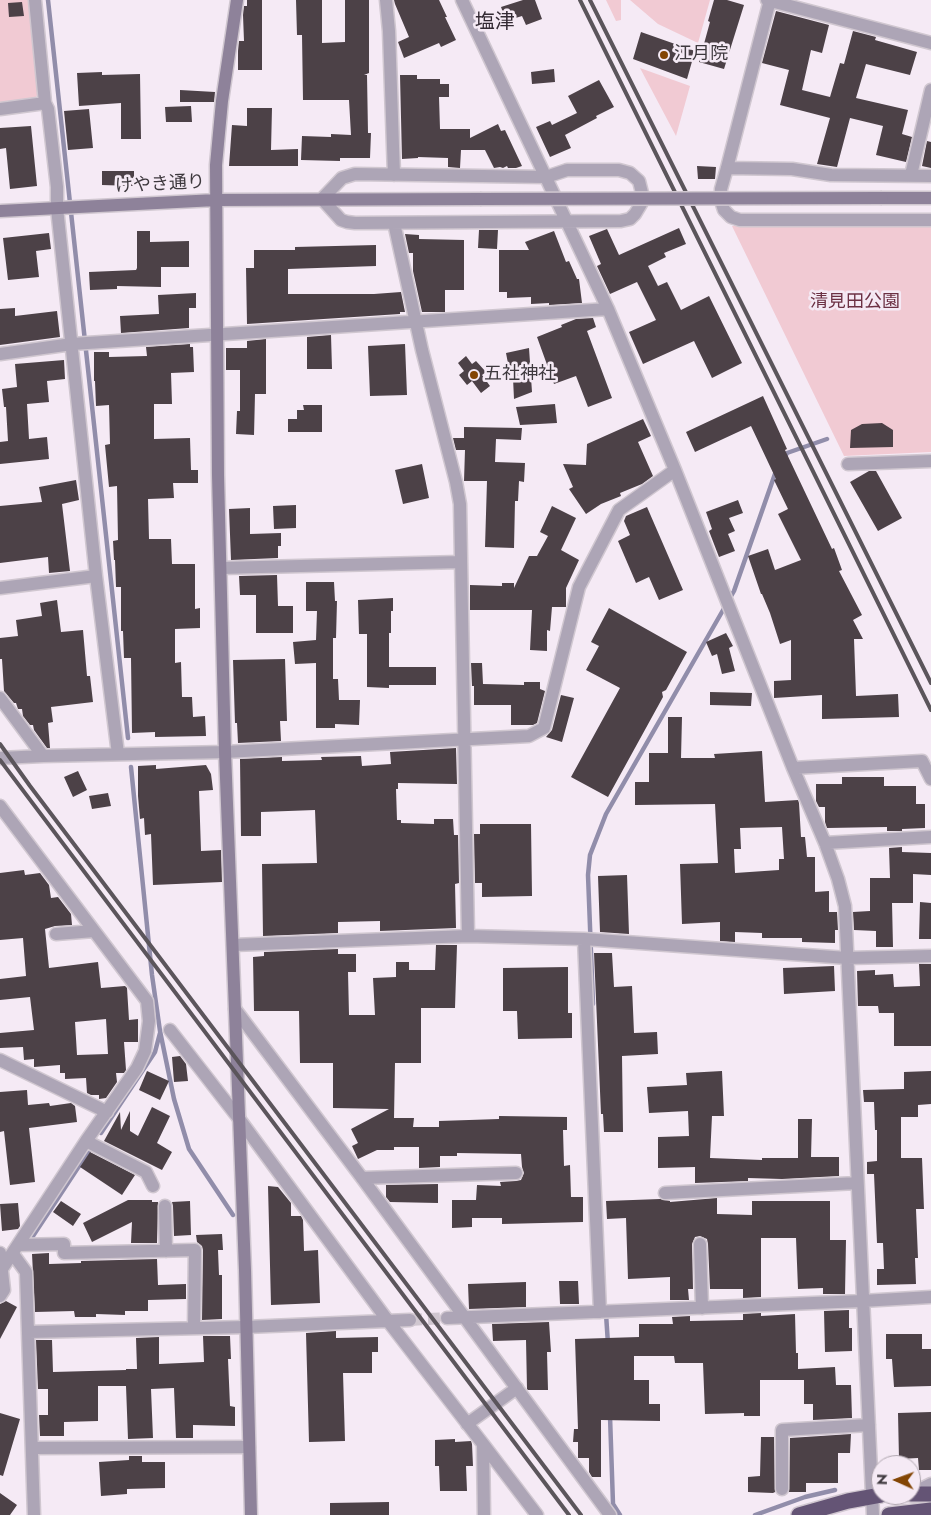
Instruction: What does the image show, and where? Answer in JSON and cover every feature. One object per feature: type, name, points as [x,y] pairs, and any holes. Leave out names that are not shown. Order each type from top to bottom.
[{"type":"highway","points":[[799,1515],[823,1507],[871,1496]]},
{"type":"highway","points":[[889,1515],[931,1510]]},
{"type":"street","points":[[35,0],[45,103],[48,109],[57,187],[57,208],[79,344],[96,576],[118,754]]},
{"type":"street","points":[[237,0],[222,101],[216,165],[217,334],[225,752],[240,1120],[250,1515]]},
{"type":"street","points":[[386,0],[389,31],[394,175]]},
{"type":"street","points":[[462,0],[608,309],[825,843],[846,906],[862,1301],[872,1455]]},
{"type":"street","points":[[931,43],[769,0],[721,189],[721,201],[724,210],[731,217],[740,220],[931,220]]},
{"type":"street","points":[[910,175],[931,90]]},
{"type":"street","points":[[0,109],[45,103]]},
{"type":"street","points":[[727,168],[792,169],[831,175],[931,176]]},
{"type":"street","points":[[567,170],[619,170],[630,173],[639,182],[642,192],[641,204],[635,214],[621,221],[394,223],[347,222],[337,215],[322,199],[342,178],[349,175],[394,175],[546,177],[567,170]]},
{"type":"street","name":"けやき通り","points":[[0,211],[216,200],[931,198]]},
{"type":"street","points":[[394,223],[422,350],[460,504],[468,936]]},
{"type":"street","points":[[0,354],[79,344],[608,309]]},
{"type":"street","points":[[848,464],[931,461]]},
{"type":"street","points":[[0,758],[225,752],[529,736],[544,728],[579,587],[619,510],[675,470]]},
{"type":"street","points":[[220,568],[460,562]]},
{"type":"street","points":[[0,588],[96,576]]},
{"type":"street","points":[[0,698],[43,756]]},
{"type":"street","points":[[793,768],[922,761],[931,779]]},
{"type":"street","points":[[0,806],[147,1001],[149,1021],[145,1051],[137,1068],[10,1251],[2,1269],[4,1290],[0,1296]]},
{"type":"street","points":[[825,843],[931,837]]},
{"type":"street","points":[[56,934],[94,931]]},
{"type":"street","points":[[233,944],[468,936],[590,940],[847,958],[931,956]]},
{"type":"street","points":[[590,940],[600,1312]]},
{"type":"street","points":[[236,1009],[610,1515]]},
{"type":"street","points":[[170,1030],[240,1120],[388,1321],[537,1515]]},
{"type":"street","points":[[0,1060],[107,1112]]},
{"type":"street","points":[[86,1141],[146,1172],[153,1186]]},
{"type":"street","points":[[362,1178],[516,1173]]},
{"type":"street","points":[[665,1193],[857,1183]]},
{"type":"street","points":[[165,1206],[166,1251]]},
{"type":"street","points":[[10,1251],[64,1244],[64,1253],[195,1250],[194,1328]]},
{"type":"street","points":[[700,1244],[702,1308]]},
{"type":"street","points":[[10,1251],[26,1272],[34,1515]]},
{"type":"street","points":[[447,1318],[931,1297]]},
{"type":"street","points":[[29,1332],[246,1327],[410,1320]]},
{"type":"street","points":[[467,1424],[517,1388]]},
{"type":"street","points":[[782,1489],[782,1430],[869,1425]]},
{"type":"street","points":[[483,1444],[484,1515]]},
{"type":"street","points":[[32,1448],[249,1446]]},
{"type":"green space","points":[[0,0],[29,0],[38,94],[34,100],[0,103]]},
{"type":"green space","points":[[606,0],[621,0],[621,20],[616,21]]},
{"type":"green space","points":[[630,0],[710,0],[698,43],[658,24]]},
{"type":"green space","points":[[640,68],[690,86],[676,136]]},
{"type":"green space","name":"清見田公園","points":[[931,225],[931,452],[844,456],[732,226]]},
{"type":"building","points":[[247,0],[262,0],[262,70],[238,70],[239,41],[244,41],[243,15],[244,6],[247,6]]},
{"type":"building","points":[[296,0],[322,0],[322,43],[345,42],[345,0],[369,0],[369,73],[364,75],[367,75],[368,133],[371,133],[370,158],[340,158],[340,161],[301,160],[302,136],[331,137],[331,134],[351,135],[349,100],[303,100],[302,35],[297,35]]},
{"type":"building","points":[[394,0],[439,0],[456,40],[441,47],[439,43],[404,58],[398,42],[409,37]]},
{"type":"building","points":[[523,0],[535,0],[542,19],[526,25],[522,16],[506,21],[501,7]]},
{"type":"building","points":[[714,0],[727,0],[744,5],[724,69],[699,62]]},
{"type":"building","points":[[22,2],[24,16],[9,17],[8,3]]},
{"type":"building","points":[[776,11],[829,25],[822,53],[811,50],[802,90],[830,97],[840,63],[844,64],[853,31],[876,37],[875,40],[917,52],[910,75],[866,64],[856,98],[908,110],[902,134],[912,137],[906,162],[876,155],[883,126],[850,118],[837,167],[817,164],[830,118],[780,105],[789,70],[762,63]]},
{"type":"building","name":"江月院","points":[[641,32],[695,51],[687,79],[633,59]]},
{"type":"building","points":[[554,69],[555,82],[532,84],[531,72]]},
{"type":"building","points":[[102,72],[102,75],[140,74],[141,139],[121,139],[121,103],[79,106],[77,73]]},
{"type":"building","points":[[400,75],[417,75],[417,79],[440,79],[440,84],[449,84],[449,97],[439,97],[440,129],[470,129],[470,138],[498,124],[501,131],[505,130],[522,166],[516,168],[508,168],[507,166],[494,168],[485,150],[461,150],[460,168],[448,167],[448,158],[418,157],[402,159]]},
{"type":"building","points":[[599,80],[614,107],[565,135],[571,148],[550,157],[536,127],[550,121],[552,125],[577,113],[568,96]]},
{"type":"building","points":[[180,90],[215,92],[214,102],[180,102]]},
{"type":"building","points":[[191,106],[192,122],[166,122],[165,107]]},
{"type":"building","points":[[247,108],[272,108],[271,150],[298,149],[298,166],[229,166],[232,125],[247,126]]},
{"type":"building","points":[[89,109],[93,148],[68,150],[64,111]]},
{"type":"building","points":[[31,126],[37,186],[10,189],[6,148],[0,149],[0,128]]},
{"type":"building","points":[[927,141],[931,142],[931,168],[922,166]]},
{"type":"building","points":[[697,166],[716,167],[715,179],[698,179]]},
{"type":"building","points":[[102,171],[134,171],[134,186],[102,185]]},
{"type":"building","points":[[679,228],[686,244],[664,253],[666,257],[648,266],[658,286],[667,282],[681,310],[709,296],[742,363],[712,378],[694,341],[643,364],[629,332],[656,320],[637,282],[610,294],[597,266],[601,264],[589,236],[607,229],[619,255]]},
{"type":"building","points":[[479,230],[498,230],[497,249],[478,248]]},
{"type":"building","points":[[137,231],[150,231],[150,242],[189,241],[189,267],[161,267],[161,287],[117,286],[117,289],[90,290],[89,272],[136,270]]},
{"type":"building","points":[[554,231],[566,262],[569,261],[577,279],[579,279],[582,303],[531,304],[531,297],[507,298],[507,292],[499,292],[499,250],[529,250],[525,242]]},
{"type":"building","points":[[49,233],[51,249],[36,251],[39,277],[8,280],[3,238]]},
{"type":"building","points":[[405,234],[419,235],[419,239],[464,240],[464,290],[445,290],[445,312],[422,312],[413,271],[413,253],[409,253]]},
{"type":"building","points":[[376,245],[376,266],[288,269],[288,294],[374,294],[401,292],[405,312],[400,312],[400,314],[247,324],[246,268],[254,268],[254,250],[295,250],[295,247]]},
{"type":"building","points":[[196,293],[196,308],[189,308],[189,328],[121,333],[120,316],[159,314],[158,295]]},
{"type":"building","points":[[15,308],[15,316],[57,311],[60,337],[0,345],[0,309]]},
{"type":"building","points":[[593,318],[596,327],[587,331],[612,398],[588,407],[576,376],[554,384],[537,337],[576,319]]},
{"type":"building","points":[[331,335],[332,369],[307,369],[307,337]]},
{"type":"building","points":[[266,339],[266,394],[255,394],[254,435],[236,434],[237,411],[240,411],[240,370],[226,370],[226,348],[247,348],[247,341]]},
{"type":"building","points":[[190,344],[190,347],[193,347],[194,372],[171,373],[172,404],[154,404],[154,439],[190,438],[191,470],[198,470],[198,483],[173,483],[174,498],[148,499],[149,539],[171,539],[172,564],[195,564],[195,609],[200,608],[200,628],[175,629],[175,663],[181,662],[182,697],[192,697],[193,717],[205,716],[206,736],[155,737],[155,732],[132,733],[131,658],[124,658],[123,631],[121,631],[121,587],[116,587],[114,560],[113,541],[118,540],[117,486],[109,487],[105,445],[110,444],[109,405],[96,406],[94,352],[109,352],[109,357],[147,356],[146,347]]},
{"type":"building","points":[[405,344],[407,395],[370,396],[368,346]]},
{"type":"building","points":[[529,348],[532,392],[514,399],[513,378],[511,379],[506,353]]},
{"type":"building","points":[[466,356],[472,364],[476,361],[486,372],[482,375],[490,386],[481,393],[472,381],[467,385],[459,375],[464,371],[458,363]]},
{"type":"building","points":[[64,360],[65,379],[47,381],[49,402],[27,404],[29,439],[47,437],[49,459],[0,464],[0,442],[8,441],[6,407],[4,407],[2,389],[17,387],[15,364]]},
{"type":"building","points":[[763,396],[787,449],[785,450],[832,549],[834,548],[842,570],[839,571],[862,615],[853,620],[863,639],[854,639],[856,696],[898,694],[899,717],[822,719],[822,695],[774,698],[774,681],[791,680],[791,640],[780,644],[748,556],[768,549],[775,570],[801,560],[778,514],[788,509],[751,426],[695,452],[686,432]]},
{"type":"building","points":[[555,404],[557,423],[520,425],[516,407]]},
{"type":"building","points":[[303,405],[322,405],[322,432],[288,432],[288,419],[297,419],[297,410],[304,410]]},
{"type":"building","points":[[643,419],[651,436],[638,442],[653,476],[642,484],[620,493],[621,496],[601,504],[586,514],[569,489],[573,487],[563,464],[586,465],[587,444]]},
{"type":"building","points":[[882,423],[893,430],[893,447],[850,448],[851,430],[862,424]]},
{"type":"building","points":[[464,427],[522,428],[521,440],[496,439],[495,462],[525,463],[524,482],[519,481],[518,501],[515,501],[514,548],[485,547],[487,481],[464,481],[465,450],[456,450],[453,438],[464,438]]},
{"type":"building","points":[[422,464],[429,498],[403,504],[395,470]]},
{"type":"building","points":[[869,471],[876,471],[902,518],[878,531],[850,482]]},
{"type":"building","points":[[76,480],[79,500],[62,504],[70,571],[49,573],[48,557],[0,563],[0,506],[42,502],[39,487]]},
{"type":"building","points":[[738,500],[743,513],[729,518],[735,531],[728,534],[735,551],[719,557],[709,531],[712,529],[706,512]]},
{"type":"building","points":[[296,505],[296,528],[274,529],[273,506]]},
{"type":"building","points":[[552,506],[576,518],[561,550],[579,560],[566,588],[566,607],[552,607],[550,631],[547,630],[547,651],[530,650],[532,610],[470,610],[470,585],[502,586],[502,583],[514,583],[514,588],[529,556],[537,556],[548,536],[540,532]]},
{"type":"building","points":[[647,507],[683,590],[659,600],[649,577],[636,583],[618,541],[630,535],[624,521],[626,516]]},
{"type":"building","points":[[250,508],[250,534],[281,533],[281,546],[278,546],[278,558],[231,560],[229,509]]},
{"type":"building","points":[[277,575],[278,606],[293,606],[293,633],[256,633],[256,595],[240,595],[239,576]]},
{"type":"building","points":[[306,582],[334,582],[335,601],[337,601],[336,638],[333,638],[333,679],[338,679],[339,700],[360,700],[359,725],[335,724],[335,728],[316,728],[316,663],[295,664],[293,642],[316,640],[317,611],[306,611]]},
{"type":"building","points":[[393,598],[391,633],[389,633],[389,667],[436,667],[436,685],[389,685],[389,688],[367,687],[367,634],[359,634],[358,600]]},
{"type":"building","points":[[57,600],[61,632],[83,630],[87,676],[90,676],[93,702],[51,707],[53,722],[48,723],[50,748],[47,748],[34,730],[33,725],[30,725],[23,716],[22,709],[18,709],[16,703],[4,691],[2,659],[0,659],[0,638],[18,636],[16,620],[42,616],[40,603]]},
{"type":"building","points":[[609,608],[687,652],[666,690],[662,692],[663,697],[608,797],[571,777],[620,688],[586,670],[599,646],[591,642]]},
{"type":"building","points":[[726,633],[733,646],[729,648],[735,671],[722,674],[717,654],[712,656],[706,642]]},
{"type":"building","points":[[285,659],[287,721],[280,721],[281,741],[238,743],[237,723],[235,723],[233,660]]},
{"type":"building","points":[[471,663],[482,663],[483,684],[524,685],[524,682],[540,682],[540,689],[545,691],[537,723],[533,725],[511,725],[511,705],[474,705]]},
{"type":"building","points":[[710,692],[752,693],[751,706],[710,705]]},
{"type":"building","points":[[561,695],[574,698],[562,742],[546,737],[552,730]]},
{"type":"building","points":[[668,717],[682,717],[681,758],[715,758],[714,754],[762,751],[765,802],[798,800],[801,837],[805,837],[807,857],[815,857],[815,892],[829,891],[829,912],[837,912],[838,930],[835,930],[835,943],[802,942],[802,938],[762,938],[762,933],[735,932],[735,942],[720,941],[720,922],[682,924],[680,864],[718,863],[715,804],[635,805],[635,782],[649,782],[649,753],[668,753]],"holes":[[[782,827],[784,859],[779,859],[779,870],[735,873],[734,849],[741,849],[740,828]]]},
{"type":"building","points":[[456,748],[457,784],[398,783],[398,789],[396,789],[397,820],[401,820],[401,823],[434,824],[434,819],[453,819],[454,835],[458,835],[459,883],[455,884],[456,928],[380,931],[380,921],[338,922],[338,933],[263,936],[262,864],[317,863],[315,810],[261,812],[261,836],[241,836],[240,759],[282,757],[282,761],[322,760],[321,757],[361,756],[362,766],[391,764],[390,752]]},
{"type":"building","points":[[156,765],[156,769],[206,765],[211,774],[213,790],[199,791],[201,851],[221,850],[222,882],[153,885],[151,834],[145,835],[144,818],[140,819],[138,766]]},
{"type":"building","points":[[78,771],[87,790],[73,797],[64,777]]},
{"type":"building","points":[[842,777],[884,777],[884,786],[916,786],[916,804],[925,804],[925,828],[887,831],[887,827],[827,828],[825,807],[819,807],[816,801],[816,784],[842,784]]},
{"type":"building","points":[[108,793],[111,806],[92,809],[89,796]]},
{"type":"building","points":[[480,824],[531,824],[532,896],[482,897],[482,883],[475,883],[474,834],[480,834]]},
{"type":"building","points":[[902,847],[902,852],[931,853],[931,875],[913,874],[913,903],[892,903],[893,947],[876,947],[876,931],[854,930],[853,912],[870,911],[870,878],[890,878],[889,848]]},
{"type":"building","points":[[24,870],[25,875],[40,873],[49,885],[51,898],[58,897],[71,914],[72,925],[55,926],[45,929],[49,968],[98,962],[101,988],[125,986],[127,988],[129,1020],[138,1019],[138,1042],[124,1042],[126,1070],[124,1073],[116,1073],[117,1082],[106,1098],[99,1099],[99,1095],[87,1093],[86,1078],[65,1079],[65,1073],[60,1073],[60,1065],[34,1067],[34,1059],[24,1060],[23,1047],[0,1048],[0,1033],[34,1030],[30,997],[0,1000],[0,979],[26,976],[23,938],[0,940],[0,873]],"holes":[[[106,1019],[108,1054],[77,1055],[75,1022]]]},
{"type":"building","points":[[627,875],[629,934],[600,932],[598,876]]},
{"type":"building","points":[[920,902],[931,903],[931,939],[919,939]]},
{"type":"building","points":[[436,945],[457,945],[455,1008],[421,1008],[421,1063],[395,1063],[394,1118],[414,1118],[413,1127],[439,1127],[439,1121],[499,1119],[499,1116],[567,1117],[567,1130],[563,1130],[564,1166],[570,1165],[571,1197],[583,1197],[583,1222],[502,1224],[502,1218],[472,1218],[472,1227],[452,1228],[452,1200],[476,1200],[477,1185],[501,1186],[500,1182],[521,1180],[524,1173],[521,1154],[457,1153],[457,1156],[440,1156],[440,1167],[419,1168],[419,1147],[394,1147],[394,1150],[377,1150],[358,1159],[352,1146],[358,1143],[351,1129],[389,1109],[333,1108],[333,1063],[300,1063],[299,1011],[254,1011],[253,957],[264,956],[264,952],[338,949],[338,954],[356,954],[356,972],[348,972],[349,1015],[375,1015],[373,978],[396,977],[396,962],[409,962],[409,970],[435,970]]},
{"type":"building","points":[[594,953],[612,953],[614,987],[632,986],[634,1033],[657,1032],[658,1054],[622,1056],[623,1132],[604,1132],[603,1114],[601,1114]]},
{"type":"building","points":[[919,964],[931,964],[931,1046],[894,1046],[894,1013],[879,1013],[878,1006],[858,1006],[857,971],[875,970],[875,975],[893,974],[894,987],[920,986]]},
{"type":"building","points":[[834,966],[835,991],[784,994],[783,968]]},
{"type":"building","points":[[568,967],[568,1013],[572,1013],[572,1038],[518,1039],[517,1011],[503,1011],[503,968]]},
{"type":"building","points":[[180,1056],[186,1064],[188,1081],[174,1082],[172,1057]]},
{"type":"building","points":[[147,1071],[169,1081],[160,1100],[139,1090]]},
{"type":"building","points":[[722,1071],[724,1116],[712,1116],[710,1158],[762,1160],[762,1158],[798,1158],[798,1119],[812,1119],[811,1157],[839,1157],[839,1176],[782,1179],[748,1178],[748,1181],[695,1183],[695,1167],[658,1168],[658,1137],[689,1136],[688,1111],[649,1113],[647,1087],[687,1085],[686,1073]]},
{"type":"building","points":[[931,1071],[931,1104],[918,1105],[918,1117],[901,1117],[901,1158],[922,1158],[924,1209],[916,1209],[918,1258],[915,1258],[916,1284],[877,1285],[877,1269],[884,1269],[883,1243],[877,1243],[874,1174],[867,1174],[867,1162],[877,1161],[877,1130],[875,1130],[874,1102],[864,1102],[863,1090],[904,1089],[904,1072]]},
{"type":"building","points":[[27,1090],[28,1105],[49,1103],[50,1106],[71,1103],[75,1106],[77,1122],[29,1128],[35,1182],[10,1185],[4,1131],[0,1132],[0,1092]]},
{"type":"building","points":[[152,1107],[170,1116],[157,1143],[172,1152],[162,1170],[104,1141],[120,1112],[121,1130],[130,1111],[130,1131],[138,1136]]},
{"type":"building","points":[[90,1152],[135,1175],[122,1195],[80,1167]]},
{"type":"building","points":[[438,1184],[438,1203],[390,1202],[386,1197],[386,1185]]},
{"type":"building","points":[[268,1186],[278,1187],[291,1203],[291,1216],[301,1216],[303,1220],[304,1251],[318,1250],[320,1303],[271,1305]]},
{"type":"building","points":[[717,1198],[717,1214],[752,1215],[752,1201],[830,1201],[830,1240],[846,1240],[845,1294],[823,1294],[823,1288],[798,1289],[796,1238],[761,1238],[761,1297],[743,1298],[743,1289],[710,1289],[708,1244],[707,1239],[700,1236],[695,1237],[692,1244],[693,1289],[688,1289],[689,1300],[670,1300],[670,1277],[628,1279],[626,1218],[607,1219],[606,1201],[660,1199],[670,1202]]},
{"type":"building","points":[[128,1200],[152,1200],[152,1202],[158,1202],[157,1243],[131,1243],[132,1222],[92,1242],[83,1223]]},
{"type":"building","points":[[61,1201],[81,1214],[73,1226],[53,1212]]},
{"type":"building","points":[[190,1201],[191,1235],[174,1236],[172,1202]]},
{"type":"building","points":[[18,1203],[20,1226],[18,1229],[2,1231],[0,1204]]},
{"type":"building","points":[[222,1234],[223,1250],[218,1250],[219,1275],[222,1275],[222,1319],[202,1320],[203,1250],[202,1246],[197,1242],[196,1235]]},
{"type":"building","points":[[49,1253],[49,1264],[81,1263],[81,1261],[157,1259],[158,1285],[186,1284],[186,1299],[148,1300],[148,1311],[125,1311],[125,1315],[96,1314],[96,1317],[75,1317],[74,1311],[35,1312],[32,1254]]},
{"type":"building","points":[[559,1281],[578,1281],[579,1304],[560,1304]]},
{"type":"building","points":[[526,1282],[526,1307],[469,1309],[468,1284]]},
{"type":"building","points":[[6,1301],[17,1307],[0,1339],[0,1304]]},
{"type":"building","points":[[849,1310],[849,1328],[852,1328],[852,1351],[825,1352],[824,1311]]},
{"type":"building","points":[[761,1313],[761,1316],[795,1314],[798,1369],[835,1367],[836,1385],[851,1385],[852,1418],[813,1420],[813,1404],[804,1404],[804,1380],[760,1380],[760,1416],[744,1416],[744,1413],[705,1414],[703,1363],[675,1363],[674,1356],[634,1356],[634,1380],[649,1380],[649,1404],[660,1404],[660,1421],[601,1420],[601,1477],[592,1477],[589,1472],[589,1458],[578,1458],[578,1442],[573,1442],[574,1429],[578,1429],[575,1339],[639,1337],[639,1324],[673,1324],[672,1317],[690,1316],[690,1321],[743,1320],[743,1314]]},
{"type":"building","points":[[549,1322],[551,1352],[547,1352],[548,1390],[528,1390],[526,1340],[493,1341],[492,1324]]},
{"type":"building","points":[[336,1331],[336,1338],[378,1337],[378,1352],[372,1352],[372,1373],[343,1373],[345,1441],[309,1442],[306,1333]]},
{"type":"building","points":[[886,1334],[922,1334],[922,1349],[931,1349],[931,1386],[894,1387],[892,1359],[886,1359]]},
{"type":"building","points":[[203,1336],[230,1336],[231,1359],[228,1359],[230,1406],[235,1407],[235,1426],[193,1425],[193,1438],[176,1438],[174,1388],[151,1389],[153,1438],[128,1439],[126,1386],[98,1386],[98,1421],[64,1422],[64,1436],[40,1436],[39,1415],[48,1415],[48,1389],[38,1389],[36,1340],[52,1340],[53,1372],[137,1369],[136,1338],[159,1337],[159,1364],[204,1362]]},
{"type":"building","points":[[931,1412],[931,1470],[921,1470],[921,1455],[899,1455],[898,1413]]},
{"type":"building","points":[[0,1413],[20,1419],[3,1476],[0,1475]]},
{"type":"building","points":[[851,1434],[850,1453],[838,1453],[838,1483],[806,1483],[806,1492],[789,1492],[790,1438]]},
{"type":"building","points":[[761,1437],[774,1437],[775,1492],[773,1493],[748,1492],[748,1477],[760,1476]]},
{"type":"building","points":[[455,1439],[455,1442],[471,1441],[472,1444],[473,1466],[466,1466],[467,1491],[440,1491],[439,1466],[435,1466],[435,1440]]},
{"type":"building","points":[[129,1456],[142,1456],[142,1462],[165,1462],[165,1488],[127,1489],[127,1494],[101,1496],[99,1462],[129,1460]]},
{"type":"building","points":[[0,1493],[17,1505],[10,1515],[0,1515]]},
{"type":"building","points":[[389,1502],[389,1515],[330,1515],[330,1503]]},
{"type":"waterway","points":[[48,0],[128,738]]},
{"type":"waterway","points":[[784,458],[787,453],[827,439]]},
{"type":"waterway","points":[[593,1004],[588,875],[590,855],[606,814],[734,591],[776,471]]},
{"type":"waterway","points":[[131,767],[152,975],[160,1031],[174,1099],[189,1149],[233,1215]]},
{"type":"waterway","points":[[101,1133],[155,1052],[160,1033]]},
{"type":"waterway","points":[[33,1236],[89,1151]]},
{"type":"waterway","points":[[606,1314],[608,1344]]},
{"type":"waterway","points":[[610,1416],[613,1504],[620,1515]]},
{"type":"waterway","points":[[755,1515],[805,1497],[835,1490]]},
{"type":"tunnel","points":[[410,1320],[447,1318]]},
{"type":"railway","points":[[580,0],[931,710]]},
{"type":"railway","points":[[590,0],[931,683]]},
{"type":"railway","points":[[0,744],[581,1515]]},
{"type":"railway","points":[[0,760],[569,1515]]},
{"type":"place","name":"江月院","points":[[664,55]]},
{"type":"place","name":"五社神社","points":[[474,375]]},
{"type":"district","name":"塩津","points":[[495,23]]}]
